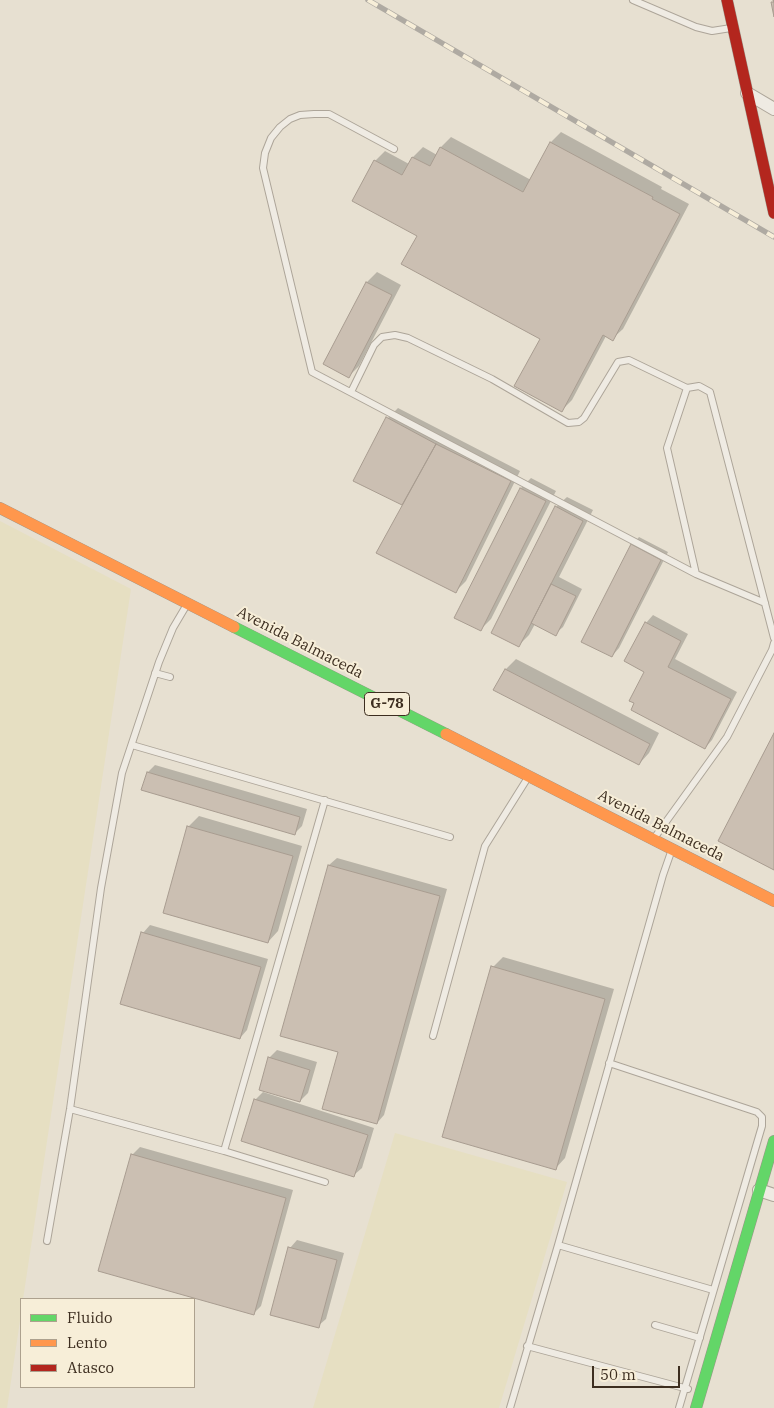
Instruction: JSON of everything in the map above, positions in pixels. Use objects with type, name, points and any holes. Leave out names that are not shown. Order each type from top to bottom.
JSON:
[{"type":"main road","points":[[727,0],[774,213]]},
{"type":"main road","name":"Avenida Balmaceda","points":[[0,508],[774,901]]},
{"type":"main road","points":[[696,1408],[774,1141]]},
{"type":"street","points":[[748,93],[774,109]]},
{"type":"street","points":[[759,1190],[774,1195]]},
{"type":"lane","points":[[633,0],[696,28],[712,31],[733,27]]},
{"type":"lane","points":[[394,149],[329,114],[314,114],[300,115],[290,119],[271,138],[265,153],[263,168],[312,372],[696,574],[765,604]]},
{"type":"lane","points":[[351,392],[374,344],[382,337],[395,335],[408,338],[492,379],[568,423],[579,422],[584,418],[618,362],[629,360],[687,388],[699,386],[710,392],[774,638]]},
{"type":"lane","points":[[687,388],[667,448],[696,574]]},
{"type":"lane","points":[[47,1241],[70,1109],[101,888],[122,773],[155,673],[173,628],[188,603]]},
{"type":"lane","points":[[654,839],[727,737],[774,643]]},
{"type":"lane","points":[[155,673],[170,677]]},
{"type":"lane","points":[[132,745],[450,837]]},
{"type":"lane","points":[[433,1036],[485,846],[529,776]]},
{"type":"lane","points":[[224,1151],[325,800]]},
{"type":"lane","points":[[510,1408],[663,875],[673,849]]},
{"type":"lane","points":[[609,1063],[757,1112],[762,1117],[762,1126],[679,1408]]},
{"type":"lane","points":[[70,1109],[224,1151],[325,1182]]},
{"type":"lane","points":[[558,1246],[713,1290]]},
{"type":"lane","points":[[655,1324],[700,1338]]},
{"type":"lane","points":[[527,1346],[700,1393]]},
{"type":"shaded area","points":[[0,521],[131,589],[23,1298],[20,1298],[20,1321],[7,1408],[0,1408]]},
{"type":"shaded area","points":[[395,1133],[567,1182],[499,1408],[313,1408]]},
{"type":"building","points":[[771,2],[774,2],[774,17]]},
{"type":"building","points":[[550,142],[653,197],[652,199],[680,214],[613,341],[603,335],[562,412],[514,386],[540,339],[401,264],[417,236],[352,201],[374,160],[402,175],[412,157],[430,166],[440,147],[523,192]]},
{"type":"building","points":[[366,282],[392,295],[349,378],[323,364]]},
{"type":"building","points":[[386,417],[436,444],[402,505],[353,481]]},
{"type":"building","points":[[436,444],[511,481],[456,593],[376,553]]},
{"type":"building","points":[[520,488],[546,501],[481,631],[454,618]]},
{"type":"building","points":[[555,506],[583,521],[519,647],[491,633]]},
{"type":"building","points":[[631,544],[661,560],[612,657],[581,642]]},
{"type":"building","points":[[551,584],[576,596],[556,636],[531,623]]},
{"type":"building","points":[[645,622],[681,641],[668,667],[731,699],[705,749],[631,710],[634,703],[629,701],[644,672],[624,661]]},
{"type":"building","points":[[505,669],[650,744],[639,765],[493,690]]},
{"type":"building","points":[[774,733],[774,870],[718,841]]},
{"type":"building","points":[[147,772],[300,817],[295,835],[141,790]]},
{"type":"building","points":[[187,826],[293,856],[268,943],[163,913]]},
{"type":"building","points":[[328,865],[440,896],[377,1124],[322,1109],[338,1052],[280,1036]]},
{"type":"building","points":[[141,932],[261,967],[240,1039],[120,1004]]},
{"type":"building","points":[[491,966],[605,999],[556,1170],[442,1137]]},
{"type":"building","points":[[268,1057],[310,1070],[300,1102],[259,1090]]},
{"type":"building","points":[[254,1099],[368,1135],[354,1177],[241,1141]]},
{"type":"building","points":[[131,1154],[286,1198],[254,1315],[98,1271]]},
{"type":"building","points":[[288,1247],[337,1260],[319,1328],[270,1315]]},
{"type":"railway","points":[[368,0],[774,237]]},
{"type":"traffic: fast","points":[[234,627],[446,734]]},
{"type":"traffic: fast","points":[[696,1408],[774,1141]]},
{"type":"traffic: slow","points":[[0,508],[234,627]]},
{"type":"traffic: slow","points":[[446,734],[774,901]]},
{"type":"traffic: jam","points":[[727,0],[774,213]]}]
